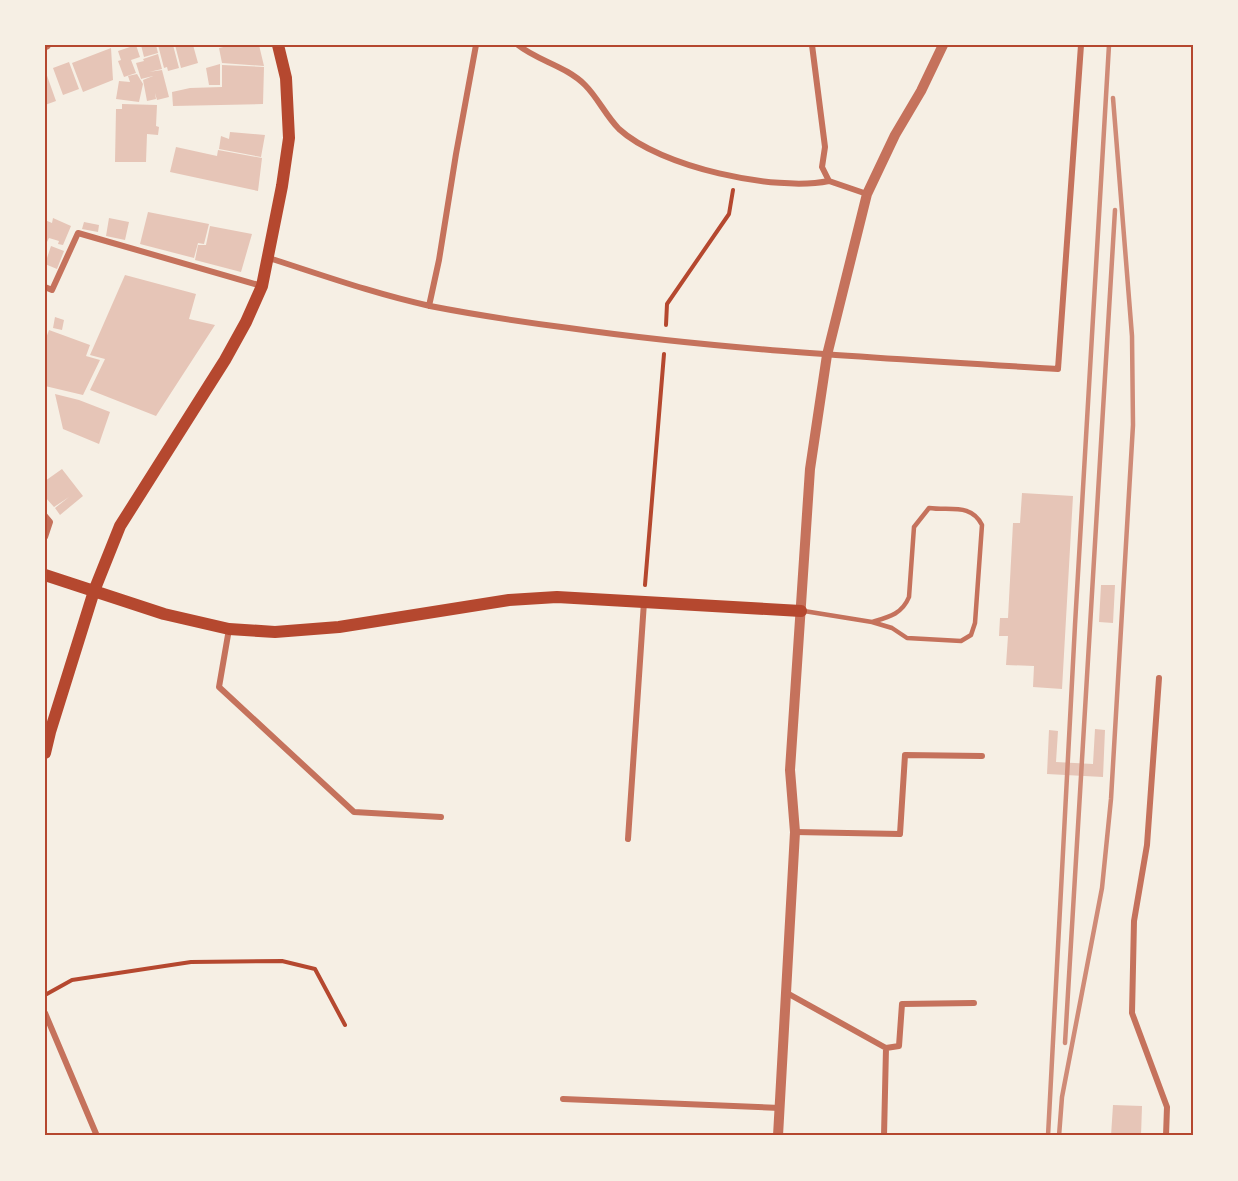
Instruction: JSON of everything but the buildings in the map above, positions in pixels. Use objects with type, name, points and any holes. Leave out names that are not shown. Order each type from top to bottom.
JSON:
[{"type":"main road","points":[[45,753],[94,591],[120,526],[225,360],[262,286],[269,258],[289,138],[286,78],[278,45]]},
{"type":"main road","points":[[45,575],[164,614],[229,629],[275,632],[339,627],[509,600],[557,597],[801,611]]},
{"type":"street","points":[[429,306],[476,45]]},
{"type":"street","points":[[518,45],[561,68],[585,85],[619,129],[642,145],[680,163],[734,177],[812,184],[829,181],[867,194]]},
{"type":"street","points":[[812,45],[825,147],[822,167],[829,181]]},
{"type":"street","points":[[778,1136],[795,832],[790,770],[810,469],[827,355],[867,194],[895,135],[921,91],[943,45]]},
{"type":"street","points":[[269,258],[348,284],[429,306],[523,322],[665,341],[827,355],[1059,369],[1081,45]]},
{"type":"street","points":[[45,287],[52,290],[78,232],[262,286]]},
{"type":"street","points":[[45,516],[50,522],[45,537]]},
{"type":"street","points":[[628,839],[644,602]]},
{"type":"street","points":[[229,629],[219,687],[354,812],[441,817]]},
{"type":"street","points":[[1159,678],[1147,845],[1134,921],[1132,1013],[1167,1107],[1166,1136]]},
{"type":"street","points":[[795,832],[900,834],[905,755],[982,756]]},
{"type":"street","points":[[787,993],[886,1048],[899,1046],[902,1004],[974,1003]]},
{"type":"street","points":[[45,1013],[97,1136]]},
{"type":"street","points":[[884,1136],[886,1048]]},
{"type":"street","points":[[563,1099],[780,1108]]},
{"type":"lane","points":[[801,611],[872,622],[892,628],[907,638],[961,641],[971,635],[975,623],[982,525],[978,516],[970,510],[929,508],[915,527],[909,597],[904,608],[890,617],[872,622]]},
{"type":"path","points":[[644,602],[667,304],[729,214],[734,177]]},
{"type":"path","points":[[45,995],[72,980],[191,962],[282,962],[315,969],[345,1025]]},
{"type":"railway","points":[[1048,1136],[1109,45]]},
{"type":"railway","points":[[1059,1136],[1062,1097],[1102,888],[1111,799],[1133,425],[1132,336],[1113,98]]},
{"type":"railway","points":[[1065,1043],[1115,210]]}]
